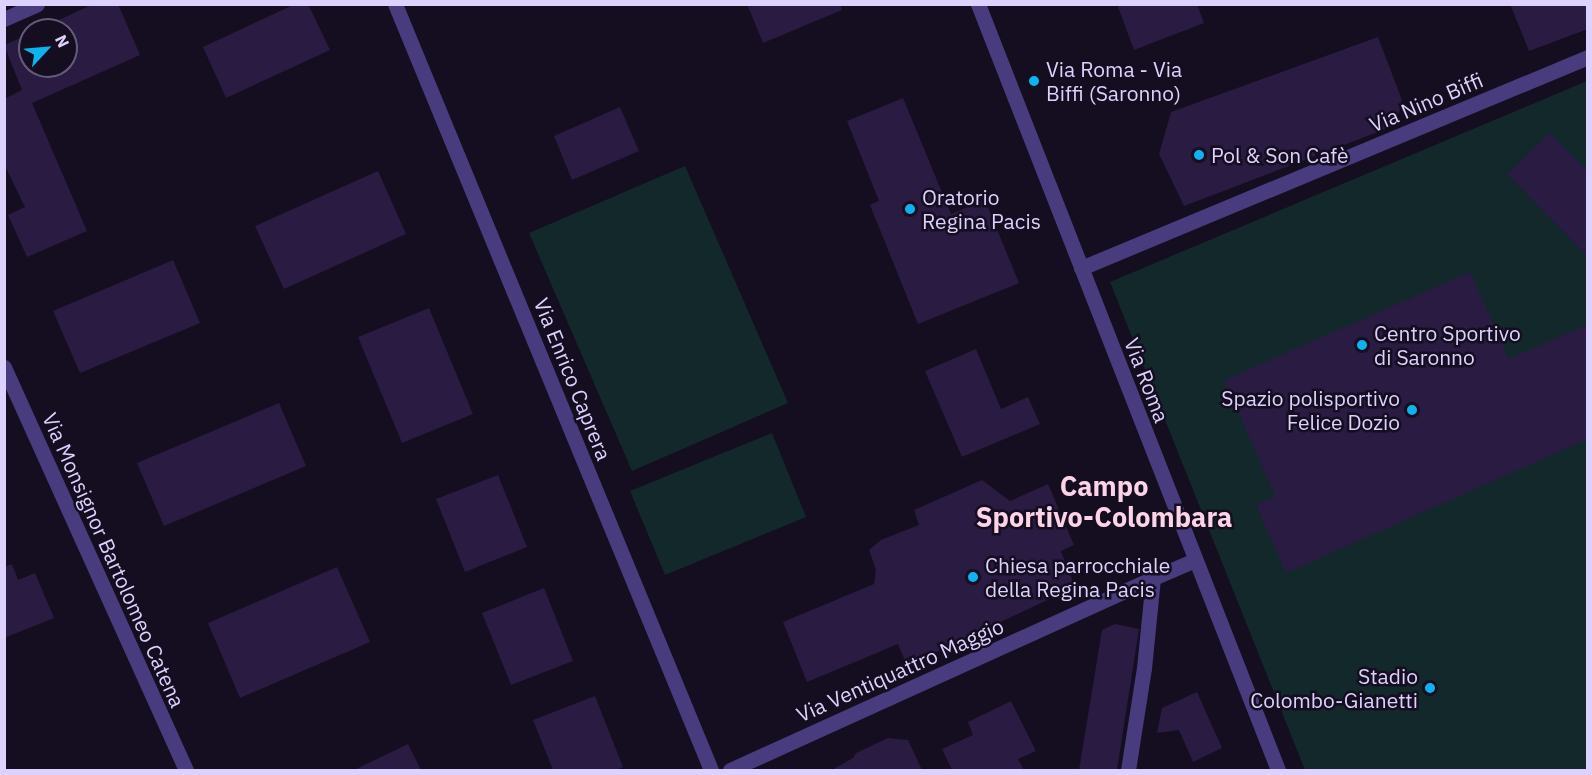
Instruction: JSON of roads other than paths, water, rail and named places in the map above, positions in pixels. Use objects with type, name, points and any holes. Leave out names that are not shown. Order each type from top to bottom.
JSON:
[{"type":"street","points":[[4,19],[38,4]]},
{"type":"street","name":"Via Enrico Caprera","points":[[395,4],[711,771]]},
{"type":"street","name":"Via Roma","points":[[978,4],[1278,771]]},
{"type":"street","name":"Via Nino Biffi","points":[[1081,268],[1587,57]]},
{"type":"street","name":"Via Monsignor Bartolomeo Catena","points":[[4,367],[186,771]]},
{"type":"street","name":"Via Ventiquattro Maggio","points":[[730,771],[1195,560]]},
{"type":"street","points":[[1128,771],[1144,668],[1153,578]]},
{"type":"place","name":"Via Roma - Via Biffi (Saronno)","points":[[1034,81]]},
{"type":"place","name":"Pol & Son Cafè","points":[[1199,155]]},
{"type":"place","name":"Oratorio Regina Pacis","points":[[910,209]]},
{"type":"place","name":"Centro Sportivo di Saronno","points":[[1362,345]]},
{"type":"place","name":"Spazio polisportivo Felice Dozio","points":[[1412,410]]},
{"type":"place","name":"Chiesa parrocchiale della Regina Pacis","points":[[973,577]]},
{"type":"place","name":"Stadio Colombo-Gianetti","points":[[1430,688]]},
{"type":"district","name":"Campo Sportivo-Colombara","points":[[1104,500]]}]
